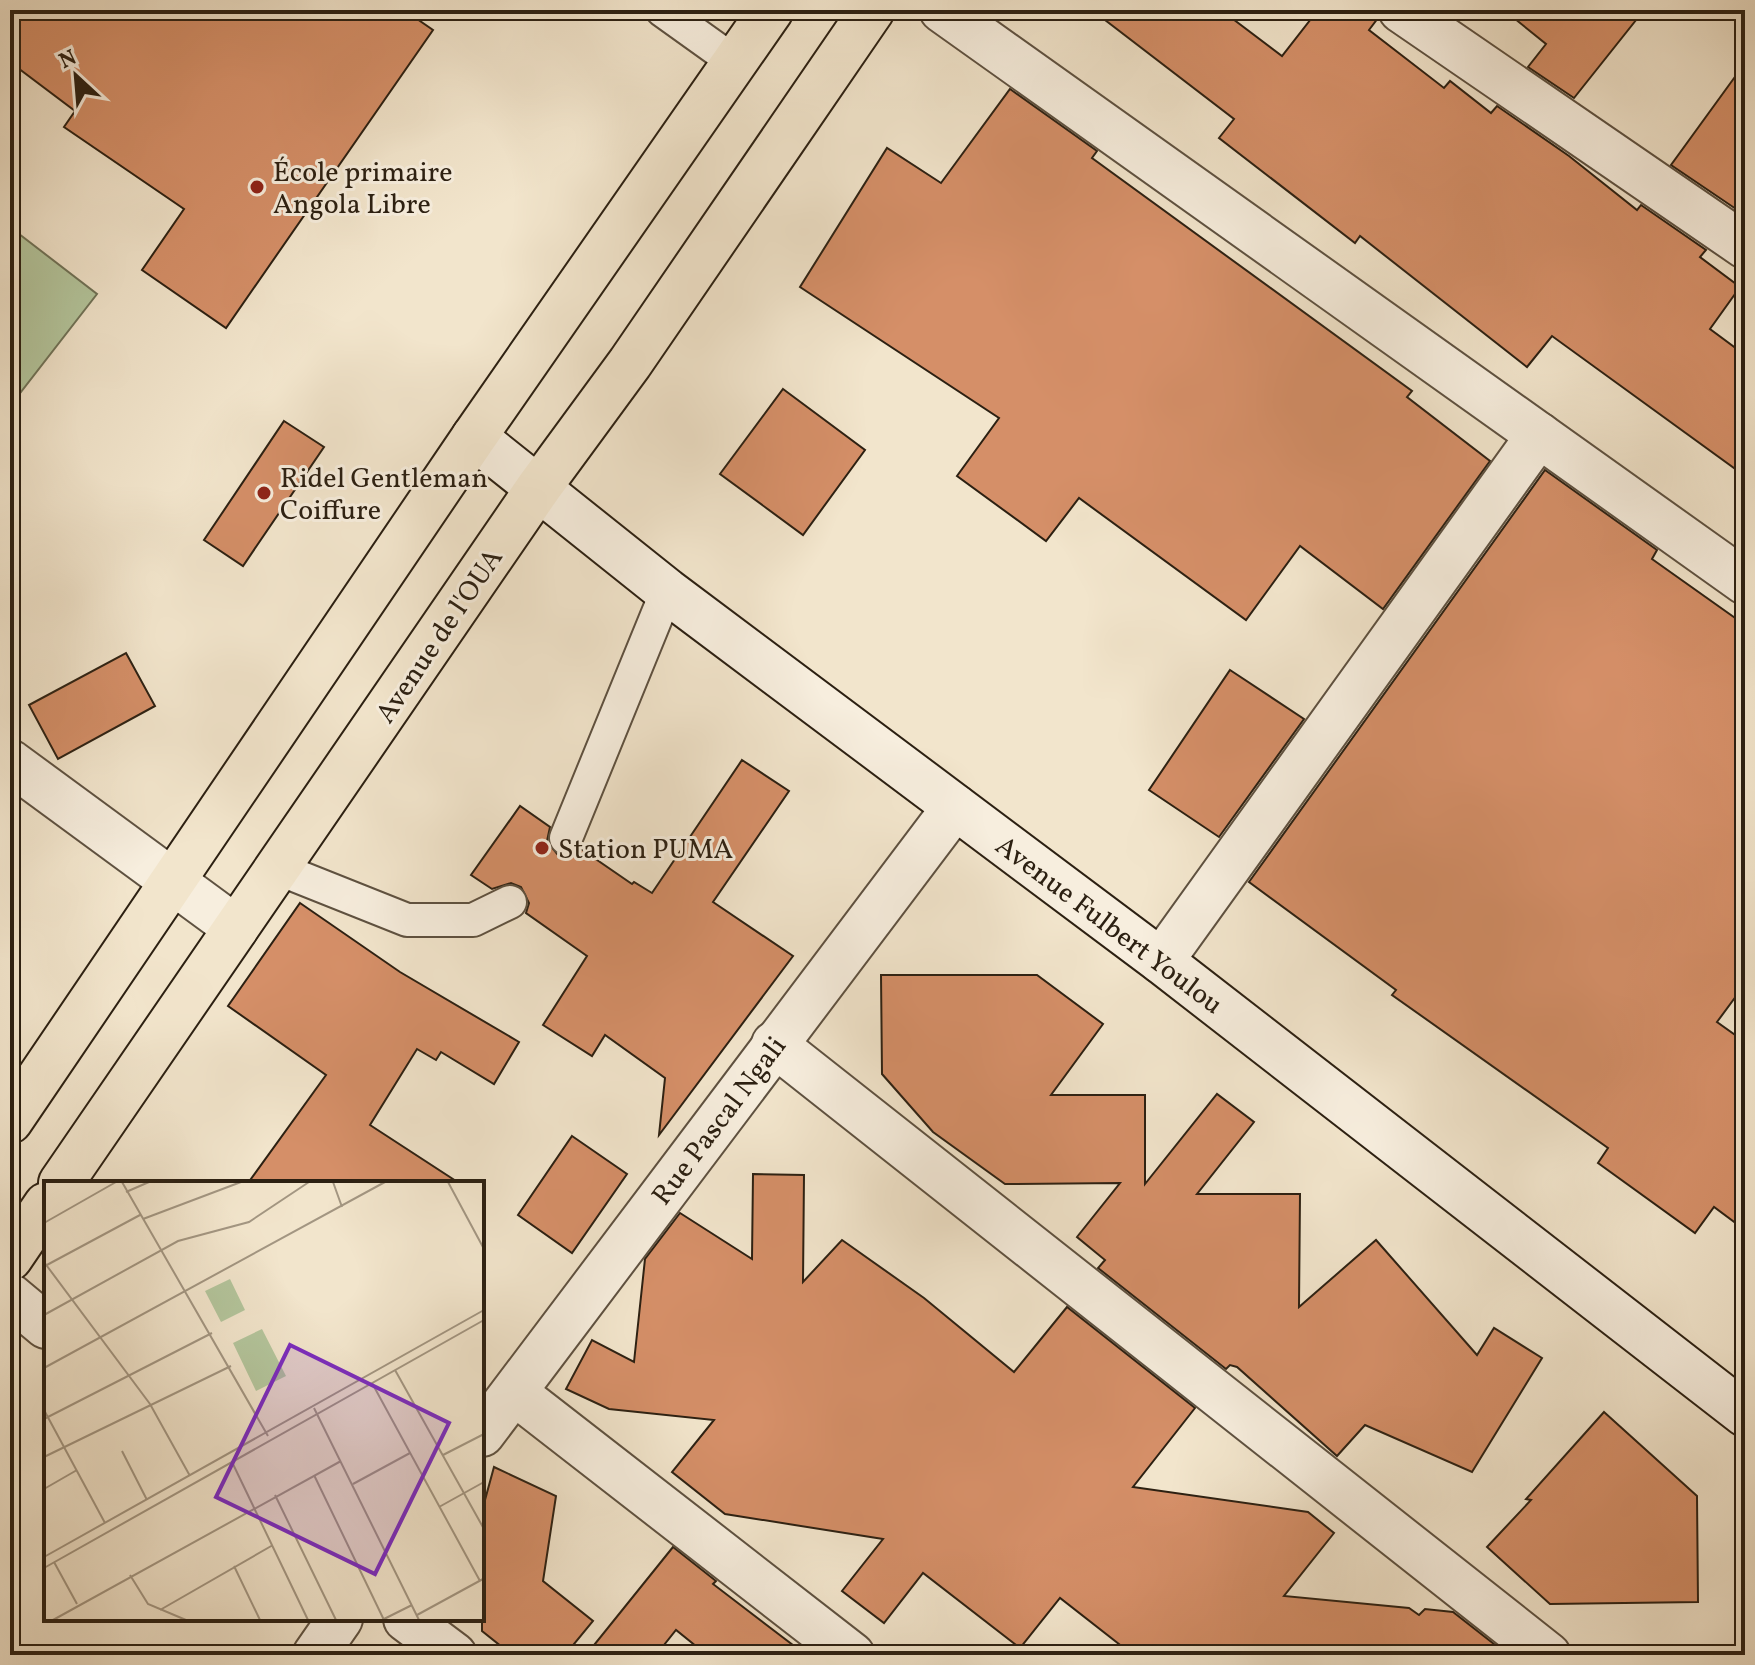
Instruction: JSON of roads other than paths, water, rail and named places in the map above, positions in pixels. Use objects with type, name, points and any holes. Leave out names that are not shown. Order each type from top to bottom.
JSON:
[{"type":"main road","points":[[10,1121],[474,437],[771,10]]},
{"type":"main road","name":"Avenue de l'OUA","points":[[62,1181],[539,487],[630,363],[872,10]]},
{"type":"main road","points":[[10,1258],[44,1208]]},
{"type":"street","points":[[942,10],[1745,582]]},
{"type":"street","points":[[1401,10],[1745,246]]},
{"type":"street","points":[[1161,961],[1539,435]]},
{"type":"street","name":"Avenue Fulbert Youlou","points":[[474,437],[667,591],[1161,961],[1745,1414]]},
{"type":"street","points":[[10,762],[236,928]]},
{"type":"street","name":"Rue Pascal Ngali","points":[[484,1432],[955,807]]},
{"type":"street","points":[[774,1044],[1548,1655]]},
{"type":"street","points":[[10,1296],[44,1324]]},
{"type":"street","points":[[515,1393],[852,1655]]},
{"type":"street","points":[[315,1655],[339,1621]]},
{"type":"street","points":[[409,1621],[454,1655]]},
{"type":"lane","points":[[662,10],[736,63]]},
{"type":"lane","points":[[566,838],[667,591]]},
{"type":"lane","points":[[279,869],[407,920],[473,920],[510,902]]},
{"type":"place","name":"École primaire Angola Libre","points":[[257,187]]},
{"type":"place","name":"Ridel Gentleman Coiffure","points":[[264,493]]},
{"type":"place","name":"Station PUMA","points":[[542,848]]}]
